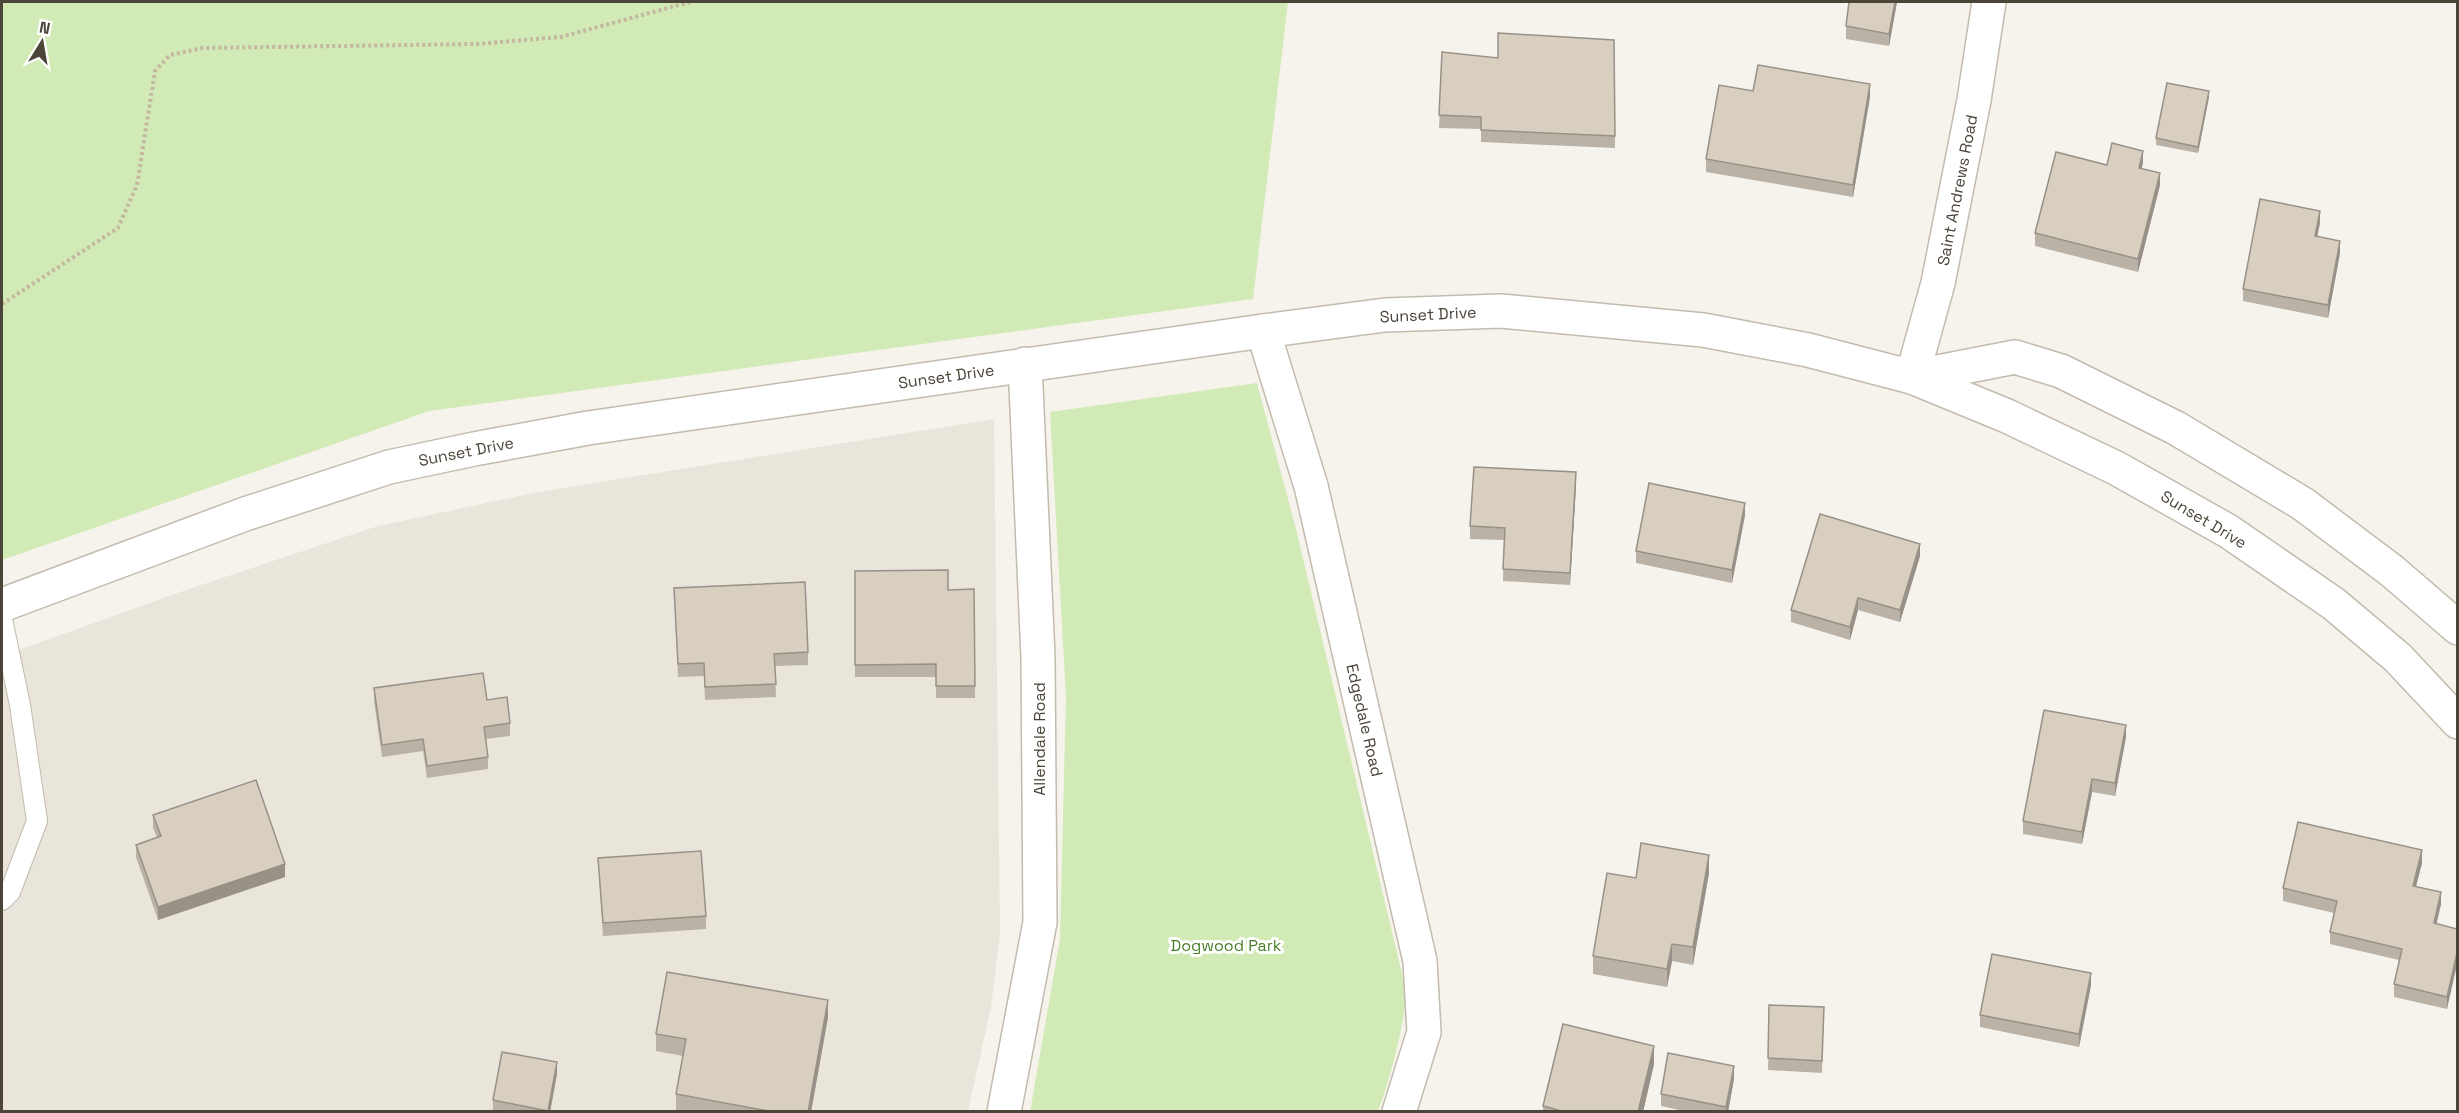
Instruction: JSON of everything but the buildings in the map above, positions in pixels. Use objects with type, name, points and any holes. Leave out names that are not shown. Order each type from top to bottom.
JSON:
[{"type":"street","name":"Saint Andrews Road","points":[[1912,376],[1938,283],[1974,99],[1989,2]]},
{"type":"street","name":"Sunset Drive","points":[[2,605],[245,514],[389,467],[588,428],[1025,364],[1385,315],[1501,311],[1703,330],[1808,350],[1912,376],[2007,416],[2116,468],[2228,531],[2334,604],[2398,658],[2457,722]]},
{"type":"street","name":"Edgedale Road","points":[[1263,331],[1311,486],[1420,961],[1424,1032],[1399,1112]]},
{"type":"street","name":"Sunset Drive","points":[[1912,376],[2015,357],[2061,371],[2176,428],[2303,504],[2392,571],[2457,628]]},
{"type":"street","name":"Allendale Road","points":[[1004,1112],[1040,922],[1038,657],[1025,364]]},
{"type":"lane","points":[[2,618],[20,705],[37,820],[10,892],[2,900]]},
{"type":"path","points":[[2,304],[118,228],[137,185],[155,71],[170,55],[202,48],[475,44],[561,37],[690,2]]},
{"type":"shaded area","points":[[994,419],[1000,933],[991,1007],[968,1111],[2,1112],[2,656],[183,591],[378,526],[538,492]]},
{"type":"green space","points":[[2,2],[1288,2],[1253,299],[429,411],[2,560]]},
{"type":"green space","name":"Dogwood Park","points":[[1257,383],[1296,529],[1407,995],[1388,1082],[1378,1111],[1030,1112],[1060,939],[1066,697],[1050,412]]}]
